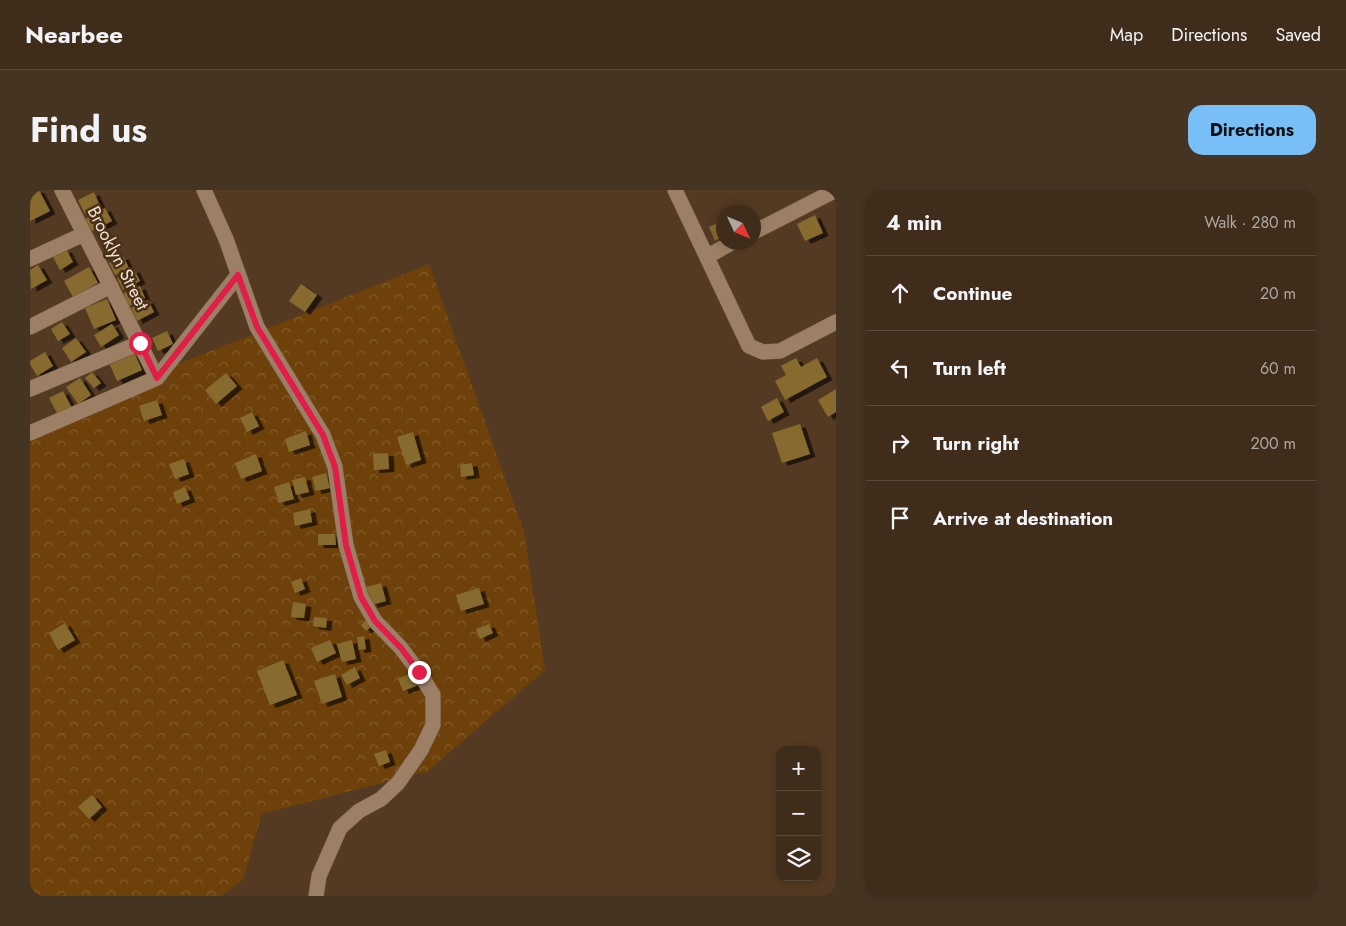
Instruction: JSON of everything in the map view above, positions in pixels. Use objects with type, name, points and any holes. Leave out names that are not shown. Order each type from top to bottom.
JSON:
[{"type":"street","name":"Brooklyn Street","points":[[62,190],[157,378]]},
{"type":"street","points":[[204,190],[226,240],[257,327],[323,435],[335,467],[346,545],[361,597],[375,621],[401,648],[433,695],[433,725],[421,750],[398,783],[381,799],[359,811],[340,828],[319,876],[316,896]]},
{"type":"street","points":[[675,190],[708,256],[749,346],[763,352],[780,351],[836,322]]},
{"type":"street","points":[[761,228],[836,190]]},
{"type":"street","points":[[30,259],[84,234]]},
{"type":"street","points":[[708,256],[719,250]]},
{"type":"street","points":[[30,433],[157,378],[238,275]]},
{"type":"street","points":[[30,327],[111,286]]},
{"type":"street","points":[[30,389],[140,343]]},
{"type":"green space","points":[[429,264],[524,532],[545,670],[428,771],[262,814],[243,880],[221,896],[30,896],[30,427],[78,404]]},
{"type":"building","points":[[30,190],[39,190],[50,211],[30,221]]},
{"type":"building","points":[[94,192],[100,206],[85,214],[78,200]]},
{"type":"building","points":[[105,208],[112,221],[92,231],[85,219]]},
{"type":"building","points":[[815,215],[823,233],[805,241],[797,224]]},
{"type":"building","points":[[716,224],[715,241],[709,227]]},
{"type":"building","points":[[66,249],[73,262],[60,270],[53,257]]},
{"type":"building","points":[[123,256],[129,268],[115,275],[109,263]]},
{"type":"building","points":[[38,265],[47,280],[31,289],[30,270]]},
{"type":"building","points":[[89,267],[98,283],[73,297],[64,281]]},
{"type":"building","points":[[134,269],[140,281],[123,290],[117,278]]},
{"type":"building","points":[[301,284],[317,295],[305,312],[289,301]]},
{"type":"building","points":[[140,286],[145,298],[129,306],[123,294]]},
{"type":"building","points":[[107,299],[116,320],[94,329],[85,308]]},
{"type":"building","points":[[148,300],[154,312],[137,321],[131,308]]},
{"type":"building","points":[[62,322],[70,334],[58,341],[51,329]]},
{"type":"building","points":[[112,324],[119,335],[101,347],[94,335]]},
{"type":"building","points":[[167,331],[173,344],[158,351],[152,338]]},
{"type":"building","points":[[76,338],[86,352],[71,362],[62,348]]},
{"type":"building","points":[[45,352],[53,366],[37,376],[30,361]]},
{"type":"building","points":[[134,352],[142,370],[117,381],[109,363]]},
{"type":"building","points":[[796,358],[801,367],[817,358],[827,377],[785,400],[775,381],[786,375],[781,366]]},
{"type":"building","points":[[92,372],[101,383],[94,388],[85,378]]},
{"type":"building","points":[[226,373],[237,386],[216,404],[205,390]]},
{"type":"building","points":[[80,378],[91,395],[78,404],[66,387]]},
{"type":"building","points":[[836,389],[836,412],[828,417],[818,400]]},
{"type":"building","points":[[63,391],[72,408],[58,415],[49,398]]},
{"type":"building","points":[[777,398],[784,412],[768,421],[761,407]]},
{"type":"building","points":[[157,400],[162,415],[144,421],[139,406]]},
{"type":"building","points":[[252,412],[259,426],[247,432],[240,418]]},
{"type":"building","points":[[800,424],[810,454],[782,463],[772,433]]},
{"type":"building","points":[[306,431],[310,445],[289,452],[285,439]]},
{"type":"building","points":[[413,432],[421,460],[406,465],[397,437]]},
{"type":"building","points":[[388,453],[389,469],[374,470],[373,454]]},
{"type":"building","points":[[256,454],[262,471],[241,479],[235,463]]},
{"type":"building","points":[[184,459],[189,474],[175,479],[169,464]]},
{"type":"building","points":[[472,463],[474,475],[461,477],[460,465]]},
{"type":"building","points":[[326,473],[330,488],[316,491],[312,477]]},
{"type":"building","points":[[305,477],[309,492],[296,495],[292,480]]},
{"type":"building","points":[[289,482],[294,499],[279,503],[274,487]]},
{"type":"building","points":[[185,487],[190,499],[177,504],[173,492]]},
{"type":"building","points":[[310,509],[312,522],[295,526],[293,513]]},
{"type":"building","points":[[318,534],[335,534],[336,545],[318,545]]},
{"type":"building","points":[[301,578],[305,589],[295,593],[291,582]]},
{"type":"building","points":[[381,583],[386,601],[372,605],[366,587]]},
{"type":"building","points":[[479,588],[484,604],[461,611],[456,595]]},
{"type":"building","points":[[293,602],[306,604],[304,618],[291,617]]},
{"type":"building","points":[[314,617],[327,618],[326,628],[313,626]]},
{"type":"building","points":[[366,620],[372,626],[366,631],[361,625]]},
{"type":"building","points":[[65,623],[75,640],[58,650],[49,633]]},
{"type":"building","points":[[489,624],[493,633],[480,639],[476,629]]},
{"type":"building","points":[[364,636],[366,649],[359,650],[357,637]]},
{"type":"building","points":[[330,640],[336,653],[317,662],[311,648]]},
{"type":"building","points":[[352,640],[356,659],[342,662],[337,644]]},
{"type":"building","points":[[283,660],[297,695],[270,705],[257,671]]},
{"type":"building","points":[[355,667],[360,678],[347,685],[341,675]]},
{"type":"building","points":[[416,671],[421,684],[403,691],[398,679]]},
{"type":"building","points":[[335,674],[342,697],[322,704],[314,681]]},
{"type":"building","points":[[386,750],[390,762],[379,766],[374,754]]},
{"type":"building","points":[[92,795],[102,807],[89,819],[78,807]]},
{"type":"route","points":[[140,343],[157,378],[238,275],[257,327],[323,435],[335,467],[346,545],[361,597],[375,621],[401,648],[419,672]]}]
